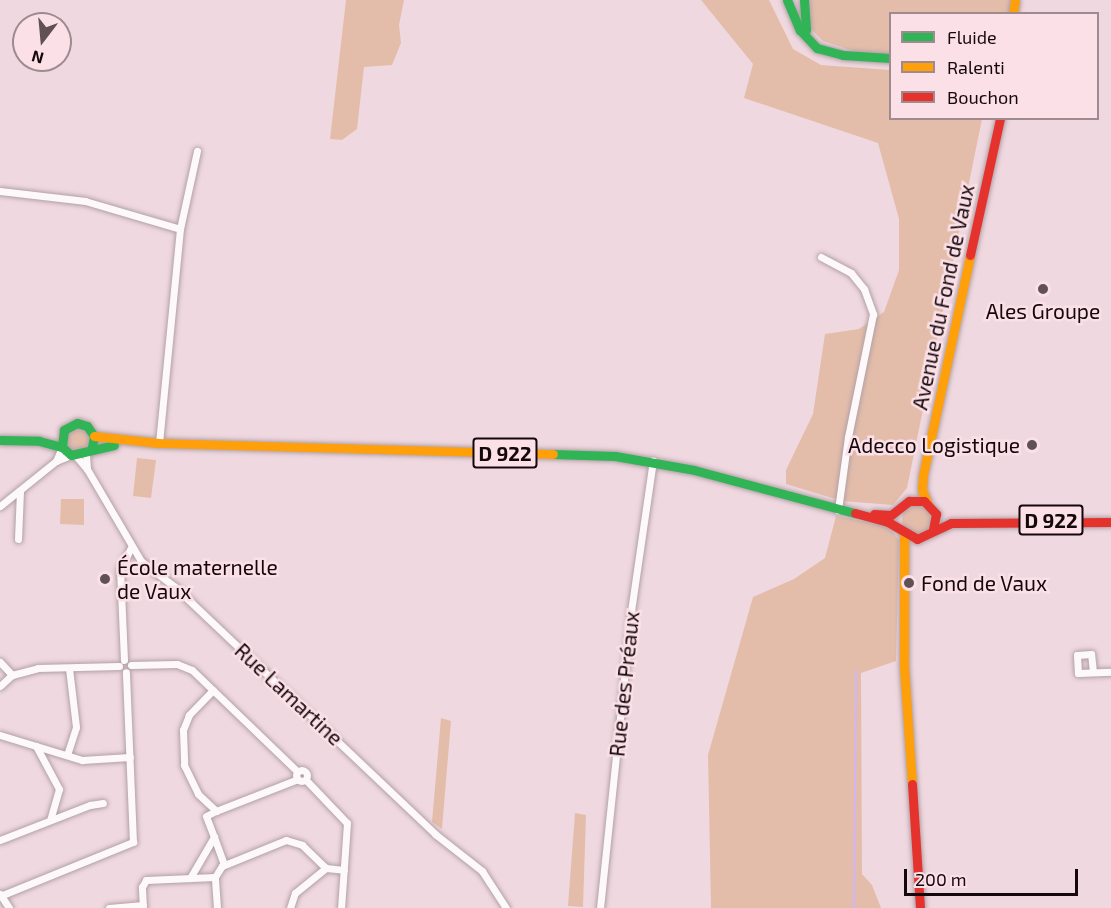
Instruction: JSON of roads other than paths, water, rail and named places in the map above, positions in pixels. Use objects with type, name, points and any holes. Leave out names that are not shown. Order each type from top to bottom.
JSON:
[{"type":"main road","points":[[787,0],[800,30],[811,43],[824,51],[843,56],[889,58]]},
{"type":"main road","points":[[804,0],[802,15],[809,34],[822,46],[843,56]]},
{"type":"main road","name":"Avenue du Fond de Vaux","points":[[927,502],[922,490],[923,475],[999,121]]},
{"type":"main road","points":[[0,440],[39,441],[62,447],[74,456],[89,451],[94,436],[87,426],[77,423],[67,426],[61,435],[62,447]]},
{"type":"main road","points":[[39,441],[61,435]]},
{"type":"main road","name":"D 922","points":[[94,436],[159,443],[615,456],[652,461],[841,511],[902,531]]},
{"type":"main road","name":"D 922","points":[[89,451],[159,443]]},
{"type":"main road","name":"Avenue du Fond de Vaux","points":[[909,501],[923,475]]},
{"type":"main road","points":[[907,554],[916,539],[933,530],[936,513],[927,502],[909,501],[900,509],[907,554],[904,667],[920,908]]},
{"type":"main road","name":"D 922","points":[[841,511],[889,515],[900,509]]},
{"type":"main road","name":"D 922","points":[[936,513],[947,518],[1111,522]]},
{"type":"main road","name":"D 922","points":[[933,530],[945,524],[986,520]]},
{"type":"main road","points":[[902,531],[916,539]]},
{"type":"street","points":[[159,443],[180,229],[197,151]]},
{"type":"street","points":[[0,191],[85,201],[180,229]]},
{"type":"street","points":[[821,257],[850,273],[864,289],[873,314],[848,437],[841,511]]},
{"type":"street","points":[[56,461],[62,447]]},
{"type":"street","name":"Rue Lamartine","points":[[87,469],[89,451]]},
{"type":"street","points":[[0,506],[56,461],[74,456]]},
{"type":"street","name":"Rue Lamartine","points":[[74,456],[87,469],[141,561],[175,587],[435,834],[482,870],[506,908]]},
{"type":"street","name":"Rue des Préaux","points":[[600,908],[631,611],[652,461]]},
{"type":"street","points":[[18,538],[20,491]]},
{"type":"street","points":[[9,908],[0,896],[133,842],[128,669],[122,663],[120,570],[131,547]]},
{"type":"street","points":[[0,662],[12,675]]},
{"type":"street","points":[[0,686],[12,675],[39,668],[69,668],[122,663]]},
{"type":"street","points":[[128,669],[182,666],[213,690],[298,776],[306,780],[345,817],[348,828],[340,908]]},
{"type":"street","points":[[67,755],[76,727],[69,668]]},
{"type":"street","points":[[1093,672],[1111,672]]},
{"type":"street","points":[[213,690],[189,715],[182,735],[184,765],[193,788],[216,811]]},
{"type":"street","points":[[0,735],[82,760],[130,757]]},
{"type":"street","points":[[36,746],[59,789],[50,820]]},
{"type":"street","points":[[224,864],[206,816],[298,776]]},
{"type":"street","points":[[0,840],[50,820],[103,803]]},
{"type":"street","points":[[190,878],[214,837]]},
{"type":"street","points":[[217,908],[215,877],[224,864],[286,840],[302,845],[326,868],[344,870]]},
{"type":"street","points":[[290,908],[295,893],[326,868]]},
{"type":"street","points":[[109,908],[143,907],[142,887],[146,880],[215,877]]},
{"type":"waterway","points":[[854,908],[856,672]]},
{"type":"place","name":"Ales Groupe","points":[[1043,289]]},
{"type":"place","name":"Adecco Logistique","points":[[1032,445]]},
{"type":"place","name":"École maternelle de Vaux","points":[[105,579]]},
{"type":"place","name":"Fond de Vaux","points":[[909,583]]}]
